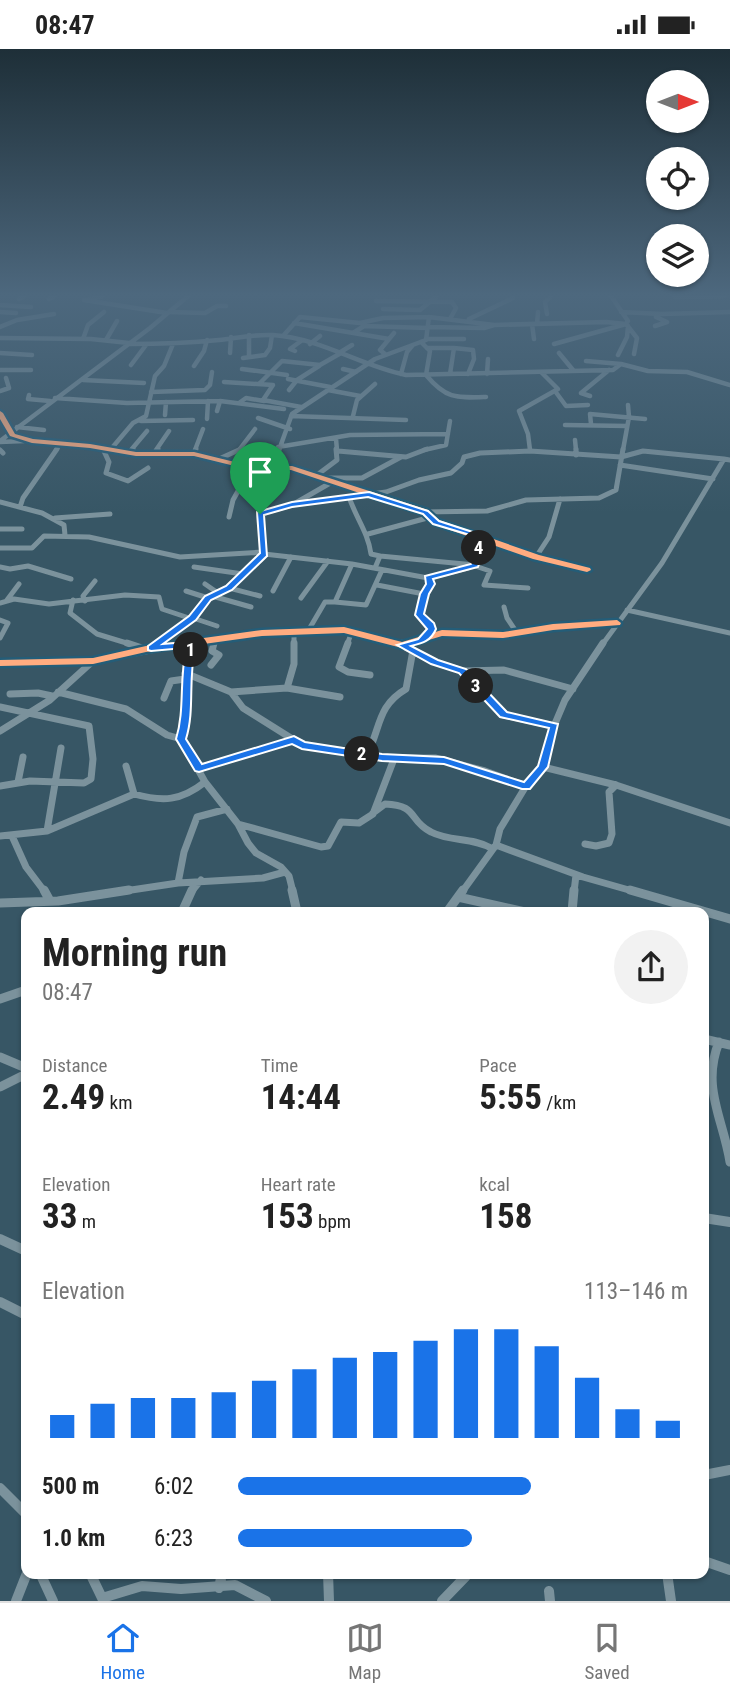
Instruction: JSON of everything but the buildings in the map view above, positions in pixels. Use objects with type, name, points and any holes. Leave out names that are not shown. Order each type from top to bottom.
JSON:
[{"type":"street","points":[[0,442],[97,368]]},
{"type":"street","points":[[111,449],[133,423],[146,416],[155,376],[162,368]]},
{"type":"street","points":[[260,383],[273,368]]},
{"type":"street","points":[[289,390],[297,380],[315,368]]},
{"type":"street","points":[[73,600],[71,613],[97,633],[148,648],[192,619],[212,595],[229,588],[263,553],[258,501],[263,484],[277,469],[278,447],[290,429],[293,413],[361,368]]},
{"type":"street","points":[[380,368],[401,374],[426,375],[610,370]]},
{"type":"street","points":[[401,374],[403,368]]},
{"type":"street","points":[[426,375],[428,368]]},
{"type":"street","points":[[450,374],[451,368]]},
{"type":"street","points":[[468,374],[469,368]]},
{"type":"street","points":[[487,368],[487,374]]},
{"type":"street","points":[[590,396],[582,393],[613,368]]},
{"type":"street","points":[[638,368],[687,372],[730,384]]},
{"type":"street","points":[[242,369],[270,371],[360,396]]},
{"type":"street","points":[[343,369],[356,372]]},
{"type":"street","points":[[0,370],[31,370]]},
{"type":"street","points":[[151,393],[205,390],[211,384],[212,372]]},
{"type":"street","points":[[541,372],[557,387],[555,391],[566,406],[588,405]]},
{"type":"street","points":[[426,375],[440,392],[458,398],[486,397]]},
{"type":"street","points":[[6,378],[9,388]]},
{"type":"street","points":[[82,380],[144,383]]},
{"type":"street","points":[[224,382],[274,386],[264,401]]},
{"type":"street","points":[[350,430],[351,418],[360,396],[375,384]]},
{"type":"street","points":[[0,391],[19,386]]},
{"type":"street","points":[[530,451],[528,434],[519,411],[555,391]]},
{"type":"street","points":[[29,395],[27,399],[220,401],[293,413],[406,420]]},
{"type":"street","points":[[239,403],[246,398],[302,407]]},
{"type":"street","points":[[207,419],[208,401]]},
{"type":"street","points":[[217,411],[220,401]]},
{"type":"street","points":[[166,402],[166,415]]},
{"type":"street","points":[[368,534],[428,515],[502,509],[523,500],[610,496],[616,490],[629,417],[628,405]]},
{"type":"street","points":[[0,413],[11,432],[18,438],[29,441]]},
{"type":"street","points":[[591,424],[590,414],[645,419]]},
{"type":"street","points":[[258,418],[290,429]]},
{"type":"street","points":[[138,421],[193,420]]},
{"type":"street","points":[[338,451],[401,457],[415,455],[430,447],[445,446],[450,421]]},
{"type":"street","points":[[565,425],[627,426]]},
{"type":"street","points":[[17,427],[44,431]]},
{"type":"street","points":[[194,454],[203,429]]},
{"type":"street","points":[[219,459],[238,452],[255,429]]},
{"type":"street","points":[[278,447],[336,439],[350,430],[448,434]]},
{"type":"street","points":[[129,453],[147,431]]},
{"type":"street","points":[[154,454],[169,431]]},
{"type":"street","points":[[317,475],[336,461],[336,439]]},
{"type":"street","points":[[575,440],[576,455]]},
{"type":"street","points":[[0,442],[29,441],[129,453],[194,454],[251,468],[317,475],[428,515],[436,522],[536,557],[587,570]]},
{"type":"street","points":[[20,507],[23,498],[61,444]]},
{"type":"street","points":[[103,448],[109,463],[106,473],[113,478],[128,481],[148,468]]},
{"type":"street","points":[[260,514],[292,505],[369,495],[451,473],[468,455],[530,451],[621,457],[643,451],[727,460]]},
{"type":"street","points":[[292,505],[329,480],[362,478],[401,457]]},
{"type":"street","points":[[451,907],[493,847],[500,829],[526,786],[543,767],[554,726],[573,689],[617,622],[662,563],[683,524],[699,505],[727,460]]},
{"type":"street","points":[[620,465],[713,479]]},
{"type":"street","points":[[229,517],[233,500],[251,468]]},
{"type":"street","points":[[349,497],[357,520],[368,534],[371,554],[475,565],[490,571],[484,585],[528,588]]},
{"type":"street","points":[[536,557],[549,537],[560,499]]},
{"type":"street","points":[[0,502],[51,517],[64,525],[65,535]]},
{"type":"street","points":[[51,517],[110,514]]},
{"type":"street","points":[[0,529],[22,529]]},
{"type":"street","points":[[0,548],[32,548],[44,536],[65,535],[151,549],[167,556],[263,553],[352,564],[428,578],[475,565]]},
{"type":"street","points":[[475,565],[484,537]]},
{"type":"street","points":[[309,631],[324,602],[366,605],[376,585],[380,556]]},
{"type":"street","points":[[273,591],[291,557]]},
{"type":"street","points":[[301,599],[328,561]]},
{"type":"street","points":[[335,602],[352,564]]},
{"type":"street","points":[[0,567],[10,569],[28,566],[71,579]]},
{"type":"street","points":[[194,567],[243,574]]},
{"type":"street","points":[[428,578],[431,584],[424,594],[420,615],[431,625],[429,635]]},
{"type":"street","points":[[85,601],[83,596],[95,581]]},
{"type":"street","points":[[4,601],[19,584]]},
{"type":"street","points":[[205,584],[212,595]]},
{"type":"street","points":[[376,585],[424,594]]},
{"type":"street","points":[[163,586],[162,609],[217,626]]},
{"type":"street","points":[[229,588],[260,596]]},
{"type":"street","points":[[186,591],[212,595],[251,607]]},
{"type":"street","points":[[4,601],[49,604],[125,595],[161,597]]},
{"type":"street","points":[[504,607],[507,618],[517,633]]},
{"type":"street","points":[[627,610],[730,633]]},
{"type":"street","points":[[0,620],[8,624],[0,638]]},
{"type":"street","points":[[402,645],[421,641],[429,635],[468,632],[503,635],[617,622]]},
{"type":"street","points":[[352,631],[339,667],[348,672],[370,675]]},
{"type":"street","points":[[0,663],[93,661],[148,648],[187,645],[252,634],[352,631],[402,645],[435,662],[463,671],[486,668],[530,674],[573,689]]},
{"type":"street","points":[[287,688],[293,664],[294,632]]},
{"type":"street","points":[[211,665],[219,655],[212,651],[214,641]]},
{"type":"street","points":[[181,739],[187,721],[185,676],[191,653],[187,645]]},
{"type":"street","points":[[367,755],[387,704],[393,695],[406,689],[413,650]]},
{"type":"street","points":[[0,731],[68,686],[93,661]]},
{"type":"street","points":[[463,671],[500,712],[554,726]]},
{"type":"street","points":[[164,698],[171,681],[185,676],[232,692],[287,688],[340,697]]},
{"type":"street","points":[[232,692],[243,708],[302,745],[394,759],[444,760],[526,786]]},
{"type":"street","points":[[10,694],[55,694],[126,709],[167,735],[181,739],[205,782],[238,824],[256,853],[289,876],[296,907]]},
{"type":"street","points":[[0,707],[90,728],[88,739],[94,767],[91,779],[84,783],[18,782],[0,786]]},
{"type":"street","points":[[199,768],[294,740]]},
{"type":"street","points":[[47,831],[47,810],[57,782],[61,748]]},
{"type":"street","points":[[18,782],[23,757]]},
{"type":"street","points":[[373,814],[394,759]]},
{"type":"street","points":[[125,766],[134,794]]},
{"type":"street","points":[[543,767],[616,785],[730,823]]},
{"type":"street","points":[[0,836],[47,831],[134,794],[161,801],[180,800],[205,782]]},
{"type":"street","points":[[585,844],[596,846],[609,843],[612,834],[609,792],[616,785]]},
{"type":"street","points":[[238,824],[325,847],[331,842],[341,822],[359,823],[385,804],[403,805],[410,809],[428,831],[443,836],[466,837],[576,875],[688,907]]},
{"type":"street","points":[[178,883],[184,852],[197,817],[227,809]]},
{"type":"street","points":[[12,836],[26,867],[44,888],[50,901]]},
{"type":"street","points":[[0,903],[50,901],[201,880],[263,878],[285,872]]},
{"type":"street","points":[[573,907],[576,875]]},
{"type":"street","points":[[184,907],[194,886],[201,880]]},
{"type":"street","points":[[458,897],[503,907]]},
{"type":"street","points":[[709,913],[730,919]]},
{"type":"street","points":[[0,999],[21,992]]},
{"type":"street","points":[[709,1040],[730,1045]]},
{"type":"street","points":[[719,1042],[712,1056],[710,1082],[730,1162]]},
{"type":"street","points":[[0,1058],[21,1066]]},
{"type":"street","points":[[0,1087],[21,1076]]},
{"type":"street","points":[[709,1220],[730,1223]]},
{"type":"street","points":[[0,1239],[21,1249]]},
{"type":"street","points":[[0,1302],[21,1312]]},
{"type":"street","points":[[709,1474],[730,1470]]},
{"type":"street","points":[[0,1488],[21,1509]]},
{"type":"street","points":[[709,1563],[730,1570]]},
{"type":"street","points":[[16,1601],[25,1579]]},
{"type":"street","points":[[43,1579],[53,1601]]},
{"type":"street","points":[[93,1579],[103,1600],[142,1586],[181,1589],[243,1587],[267,1601]]},
{"type":"street","points":[[219,1588],[221,1579]]},
{"type":"street","points":[[328,1579],[328,1601]]},
{"type":"street","points":[[442,1601],[463,1579]]},
{"type":"street","points":[[668,1579],[671,1601]]},
{"type":"cycle path","points":[[0,413],[12,435],[32,441],[90,446],[136,454],[194,454],[251,468],[292,468],[425,512],[436,522],[536,557],[587,570]]},
{"type":"cycle path","points":[[0,663],[93,661],[146,649],[262,633],[344,630],[402,645],[442,633],[503,635],[553,627],[617,623]]},
{"type":"route","points":[[369,495],[425,512],[436,522],[484,537],[475,565],[428,578],[431,584],[424,594],[420,615],[432,629],[421,641],[402,645],[435,662],[463,671],[504,715],[554,726],[543,767],[526,786],[485,771],[435,758],[382,758],[302,745],[294,740],[199,768],[181,739],[187,721],[185,673],[191,650],[187,645],[151,648],[193,618],[208,598],[229,588],[264,554],[260,514],[292,505],[369,495]]}]
